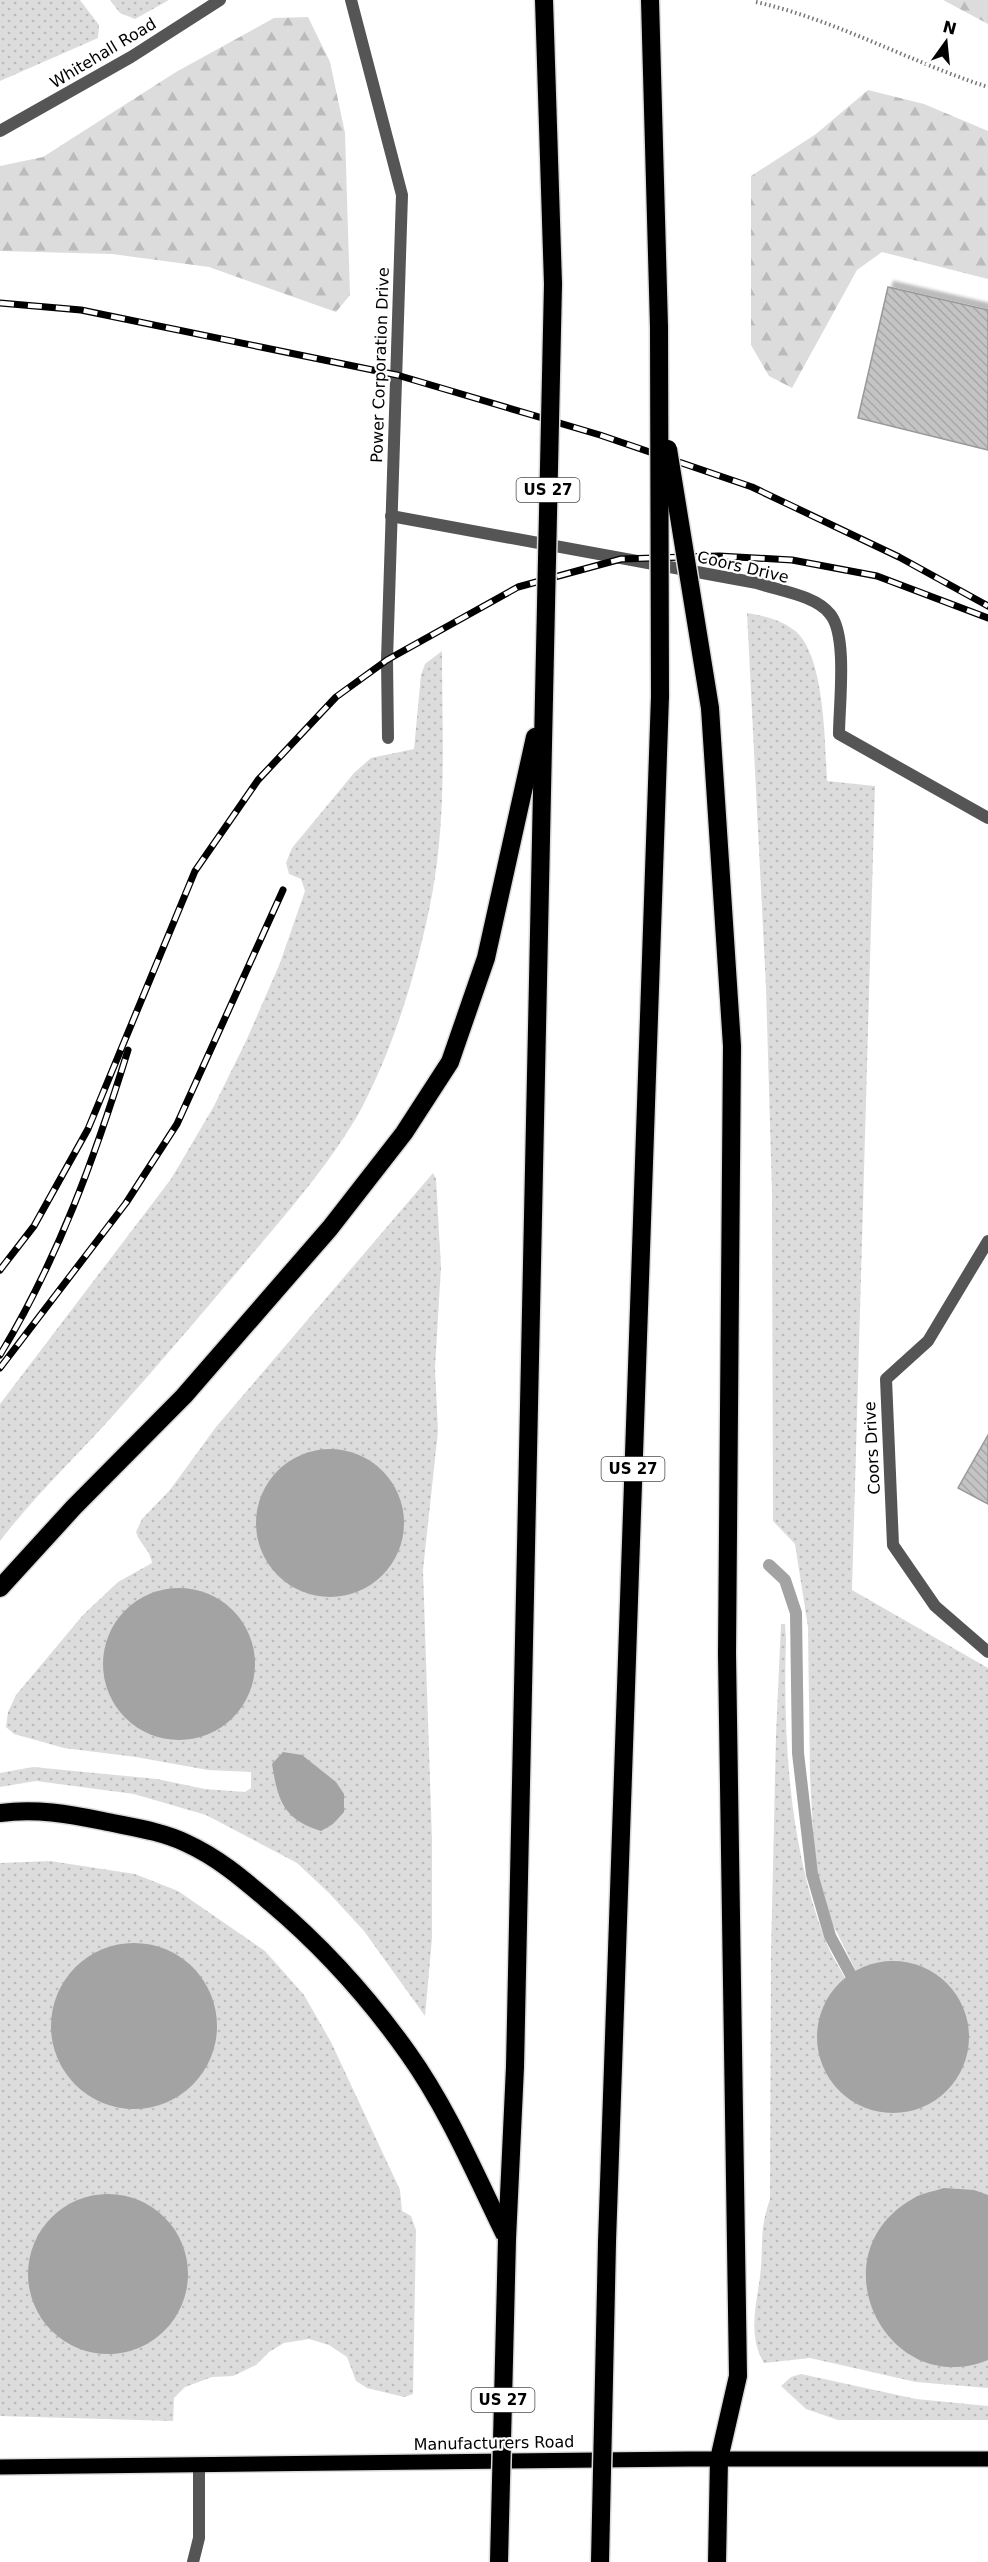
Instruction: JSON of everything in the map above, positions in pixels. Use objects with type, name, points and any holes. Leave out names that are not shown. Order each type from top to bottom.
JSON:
[{"type":"highway","name":"US 27","points":[[600,2562],[607,2242],[660,696],[659,327],[650,0]]},
{"type":"highway","name":"US 27","points":[[499,2562],[507,2239],[516,2055],[553,284],[544,3]]},
{"type":"highway","points":[[659,392],[710,708],[732,1046],[727,1654],[738,2376],[719,2459],[717,2562]]},
{"type":"highway","points":[[0,1588],[74,1507],[184,1396],[330,1228],[404,1133],[450,1062],[486,958],[544,697]]},
{"type":"highway","points":[[0,1813],[21,1810],[71,1815],[142,1829],[185,1842],[226,1865],[294,1923],[353,1983],[409,2055],[458,2138],[507,2239]]},
{"type":"main road","name":"Manufacturers Road","points":[[0,2467],[719,2459],[988,2459]]},
{"type":"street","name":"Whitehall Road","points":[[0,131],[131,57],[220,0]]},
{"type":"street","name":"Power Corporation Drive","points":[[351,0],[402,195],[388,738]]},
{"type":"street","name":"Coors Drive","points":[[392,516],[757,583],[814,602],[831,614],[840,640],[839,734],[988,818]]},
{"type":"street","name":"Coors Drive","points":[[988,1241],[928,1341],[886,1379],[893,1545],[935,1606],[988,1652]]},
{"type":"street","points":[[193,2562],[199,2538],[199,2464]]},
{"type":"path","points":[[756,2],[793,10],[940,72],[988,87]]},
{"type":"green space","points":[[0,0],[80,0],[99,25],[98,38],[0,81]]},
{"type":"green space","points":[[110,0],[169,0],[135,19],[120,13]]},
{"type":"green space","points":[[943,0],[988,0],[988,24]]},
{"type":"green space","points":[[308,17],[330,62],[345,133],[350,295],[336,312],[209,267],[112,254],[0,251],[0,166],[43,157],[176,72],[274,18]]},
{"type":"green space","points":[[868,90],[924,104],[988,131],[988,279],[882,252],[857,270],[792,388],[769,376],[751,345],[751,176],[816,134]]},
{"type":"green space","points":[[747,613],[783,623],[794,630],[804,642],[812,658],[818,678],[824,723],[827,781],[875,786],[852,1590],[988,1668],[988,2388],[916,2382],[810,2358],[764,2363],[754,2328],[761,2268],[762,2234],[770,2199],[771,1954],[781,1624],[785,1624],[786,1639],[787,1752],[803,1865],[812,1901],[831,1953],[845,1978],[856,1971],[833,1925],[815,1866],[810,1776],[808,1627],[795,1544],[773,1521],[772,1192],[766,987]]},
{"type":"green space","points":[[442,651],[442,804],[437,865],[420,950],[404,1006],[373,1086],[339,1144],[289,1210],[155,1368],[28,1507],[0,1541],[0,1404],[171,1179],[214,1106],[247,1039],[280,963],[305,891],[301,879],[289,874],[286,863],[292,848],[354,773],[371,758],[414,749],[421,675],[425,664]]},
{"type":"green space","points":[[433,1173],[436,1179],[441,1267],[435,1368],[438,1431],[423,1570],[432,1841],[432,1938],[425,2016],[364,1931],[297,1863],[206,1815],[134,1794],[36,1781],[0,1787],[0,1773],[33,1767],[157,1779],[205,1789],[245,1792],[251,1788],[251,1772],[208,1770],[136,1757],[64,1748],[14,1734],[6,1727],[8,1712],[16,1695],[83,1615],[118,1582],[152,1563],[136,1532],[142,1519],[170,1490],[216,1427]]},
{"type":"green space","points":[[50,1861],[135,1874],[178,1891],[265,1951],[304,1995],[331,2042],[400,2190],[402,2211],[411,2216],[416,2230],[413,2394],[404,2397],[367,2388],[356,2381],[347,2357],[329,2345],[309,2339],[284,2343],[269,2352],[256,2365],[233,2376],[212,2377],[185,2387],[174,2398],[173,2421],[0,2416],[0,1863]]},
{"type":"green space","points":[[801,2374],[916,2399],[988,2406],[988,2420],[838,2420],[806,2409],[781,2386],[791,2377]]},
{"type":"shaded area","points":[[330,1449],[358,1455],[382,1471],[398,1495],[404,1523],[398,1551],[382,1575],[358,1591],[330,1597],[302,1591],[278,1575],[262,1551],[256,1523],[262,1495],[278,1471],[302,1455]]},
{"type":"shaded area","points":[[179,1588],[208,1594],[233,1610],[249,1635],[255,1664],[249,1693],[233,1718],[208,1734],[179,1740],[150,1734],[125,1718],[109,1693],[103,1664],[109,1635],[125,1610],[150,1594]]},
{"type":"shaded area","points":[[283,1752],[302,1755],[336,1782],[344,1794],[344,1812],[333,1824],[321,1831],[298,1821],[284,1807],[272,1764]]},
{"type":"shaded area","points":[[134,1943],[166,1949],[193,1967],[211,1994],[217,2026],[211,2058],[193,2085],[166,2103],[134,2109],[102,2103],[75,2085],[57,2058],[51,2026],[57,1994],[75,1967],[102,1949]]},
{"type":"shaded area","points":[[893,1961],[922,1967],[947,1983],[963,2008],[969,2037],[963,2066],[947,2091],[922,2107],[893,2113],[864,2107],[839,2091],[823,2066],[817,2037],[823,2008],[839,1983],[864,1967]]},
{"type":"shaded area","points":[[944,2188],[974,2190],[988,2195],[988,2360],[952,2367],[920,2360],[894,2342],[875,2315],[866,2285],[869,2253],[884,2223],[914,2198]]},
{"type":"shaded area","points":[[108,2194],[139,2200],[164,2218],[182,2243],[188,2274],[182,2305],[164,2330],[139,2348],[108,2354],[77,2348],[52,2330],[34,2305],[28,2274],[34,2243],[52,2218],[77,2200]]},
{"type":"building","points":[[888,287],[988,310],[988,450],[858,418]]},
{"type":"building","points":[[988,1435],[988,1504],[958,1488]]},
{"type":"waterway","points":[[769,1565],[785,1580],[796,1613],[798,1753],[812,1874],[830,1936],[851,1975]]},
{"type":"railway","points":[[0,303],[81,310],[397,375],[600,435],[752,487],[899,557],[988,606]]},
{"type":"railway","points":[[0,1270],[34,1226],[88,1129],[195,871],[258,780],[336,697],[387,660],[518,587],[621,559],[719,556],[792,560],[877,576],[988,618]]},
{"type":"railway","points":[[0,1368],[126,1203],[177,1124],[283,890]]},
{"type":"railway","points":[[0,1355],[40,1282],[73,1207],[128,1050]]}]
